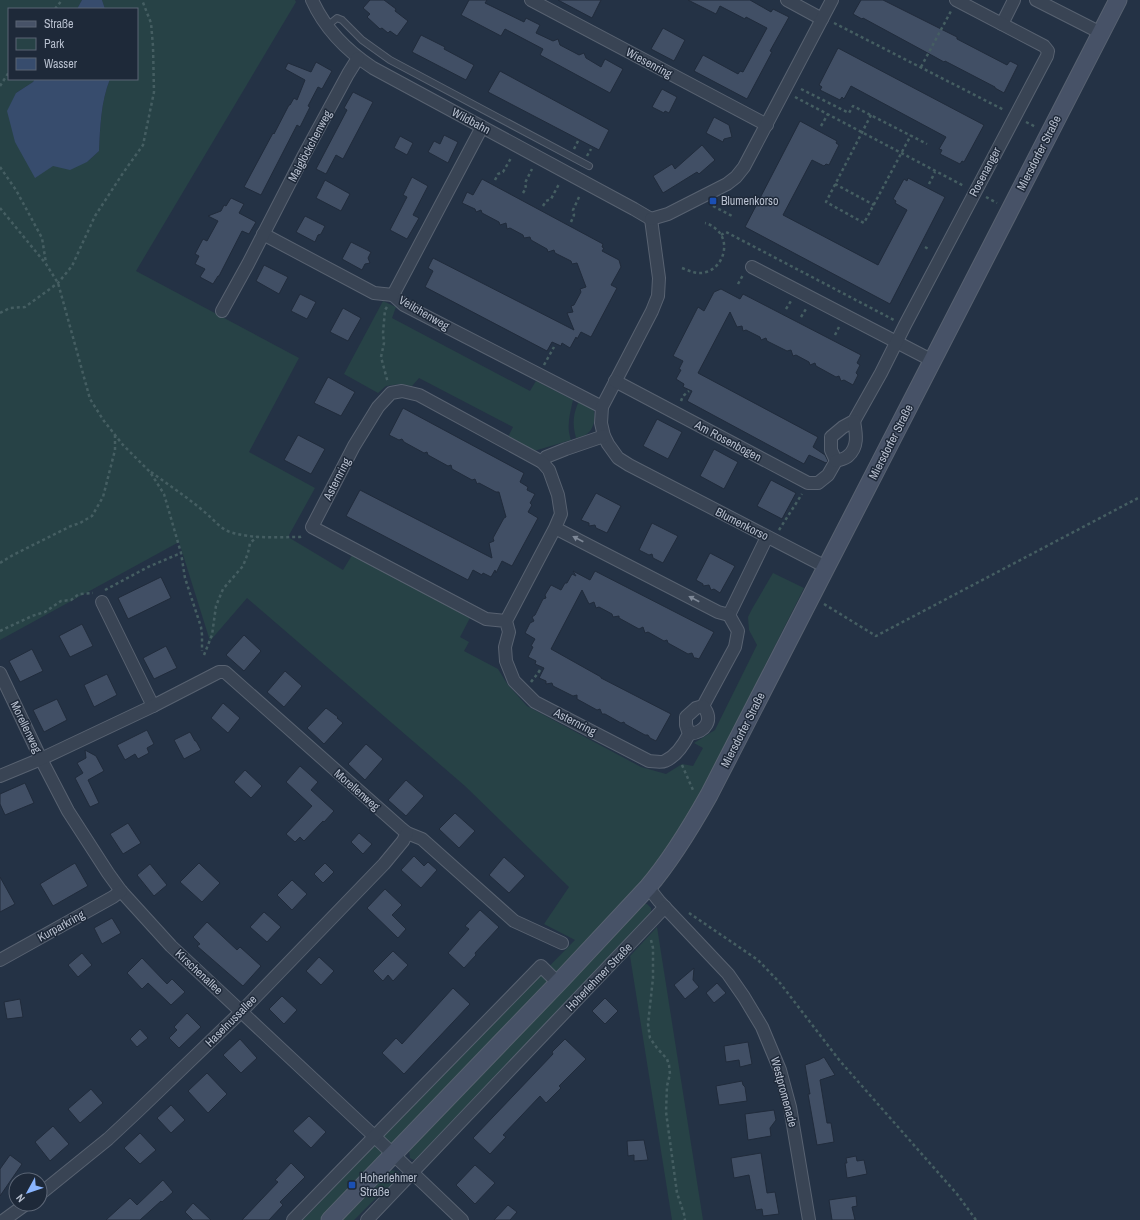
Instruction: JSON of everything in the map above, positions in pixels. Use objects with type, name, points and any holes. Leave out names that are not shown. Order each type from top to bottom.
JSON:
[{"type":"street","name":"Wildbahn","points":[[312,0],[327,26],[342,43],[358,58],[373,68],[651,219]]},
{"type":"street","name":"Wiesenring","points":[[531,0],[767,125]]},
{"type":"street","points":[[787,0],[822,18]]},
{"type":"street","points":[[651,219],[668,214],[727,184],[736,177],[747,164],[832,0]]},
{"type":"street","name":"Rosenanger","points":[[896,342],[1048,56],[1048,51],[1044,46],[956,0]]},
{"type":"street","points":[[1002,24],[1014,0]]},
{"type":"street","points":[[1036,0],[1101,33]]},
{"type":"street","name":"Miersdorfer Straße","points":[[652,882],[690,829],[701,809],[1118,0]]},
{"type":"street","name":"Maiglöckchenweg","points":[[222,311],[316,132],[358,58]]},
{"type":"street","name":"Veilchenweg","points":[[482,127],[393,295],[404,304],[602,407]]},
{"type":"street","name":"Blumenkorso","points":[[651,219],[659,278],[658,296],[652,311],[602,407],[601,423],[604,436],[608,444],[618,458],[629,465],[772,535],[826,567]]},
{"type":"street","points":[[263,234],[374,293],[393,295]]},
{"type":"street","points":[[752,266],[933,361]]},
{"type":"street","points":[[836,461],[831,450],[831,437],[843,427],[854,421],[881,373],[896,342]]},
{"type":"street","name":"Am Rosenbogen","points":[[615,381],[808,483]]},
{"type":"street","points":[[391,393],[402,391],[419,395],[542,462],[546,457],[604,436]]},
{"type":"street","name":"Asternring","points":[[312,527],[354,446],[378,407],[391,393]]},
{"type":"street","points":[[808,483],[818,483],[828,475],[836,461],[848,456],[854,448],[857,437],[854,421]]},
{"type":"street","name":"Asternring","points":[[542,462],[549,470],[558,495],[561,514],[506,621],[509,632],[504,647],[506,661],[514,681],[535,702],[649,761],[664,762],[677,753]]},
{"type":"street","points":[[312,527],[486,619],[506,621]]},
{"type":"street","points":[[555,528],[718,612],[729,615],[738,631],[735,647],[704,706],[696,708],[686,717],[686,725],[689,734],[677,753]]},
{"type":"street","points":[[729,615],[772,535]]},
{"type":"street","points":[[100,598],[153,706]]},
{"type":"street","name":"Morellenweg","points":[[0,776],[41,759],[153,706],[219,672],[224,672],[407,833],[422,839],[514,921],[562,943]]},
{"type":"street","name":"Morellenweg","points":[[0,673],[41,759]]},
{"type":"street","points":[[689,734],[696,733],[705,727],[709,720],[708,712],[704,706]]},
{"type":"street","name":"Kirschenallee","points":[[41,759],[68,811],[108,873],[121,891],[171,946],[413,1172],[462,1220]]},
{"type":"street","name":"Haselnussallee","points":[[48,1188],[108,1139],[138,1112],[241,1012],[384,864],[403,841],[407,833]]},
{"type":"street","points":[[330,1220],[558,983],[652,882]]},
{"type":"street","name":"Westpromenade","points":[[652,882],[665,907],[728,974],[762,1026],[780,1070],[790,1108],[809,1220]]},
{"type":"street","name":"Kurparkring","points":[[0,960],[113,897],[121,891]]},
{"type":"street","name":"Hoherlehmer Straße","points":[[367,1220],[665,907]]},
{"type":"street","points":[[293,1220],[541,966],[558,983]]},
{"type":"street","points":[[4,1220],[15,1212]]},
{"type":"lane","points":[[327,26],[337,18],[342,20],[362,40],[380,54],[588,166]]},
{"type":"lane","points":[[395,80],[402,67]]},
{"type":"lane","points":[[467,119],[474,105]]},
{"type":"lane","points":[[546,161],[553,147]]},
{"type":"path","points":[[55,8],[62,0]]},
{"type":"path","points":[[0,313],[10,308],[25,307],[58,283],[72,266],[95,216],[123,173],[143,146],[154,92],[151,24],[142,0]]},
{"type":"path","points":[[921,67],[956,0]]},
{"type":"path","points":[[822,18],[1015,116]]},
{"type":"path","points":[[0,86],[8,74]]},
{"type":"path","points":[[801,89],[849,113],[853,106],[927,144]]},
{"type":"path","points":[[784,92],[975,192]]},
{"type":"path","points":[[821,126],[828,114]]},
{"type":"path","points":[[871,115],[826,202],[858,220],[864,223],[910,135]]},
{"type":"path","points":[[1028,123],[1033,125]]},
{"type":"path","points":[[495,180],[498,174],[503,172],[511,158]]},
{"type":"path","points":[[0,168],[16,190],[42,238],[46,264]]},
{"type":"path","points":[[524,193],[526,188],[525,183],[532,169]]},
{"type":"path","points":[[929,184],[936,172]]},
{"type":"path","points":[[543,206],[546,201],[550,199],[559,184]]},
{"type":"path","points":[[835,184],[874,204]]},
{"type":"path","points":[[570,222],[574,215],[573,210],[580,195]]},
{"type":"path","points":[[988,198],[997,203]]},
{"type":"path","points":[[708,203],[734,217]]},
{"type":"path","points":[[0,208],[46,264],[58,283],[90,399],[123,445],[150,472],[208,514],[218,525],[228,531],[243,535],[300,537],[312,527]]},
{"type":"path","points":[[682,268],[693,273],[705,273],[715,267],[724,254],[724,245],[721,235],[717,229],[705,222]]},
{"type":"path","points":[[721,235],[726,232],[905,326]]},
{"type":"path","points":[[705,273],[706,278]]},
{"type":"path","points":[[391,393],[382,357],[385,310],[393,295]]},
{"type":"path","points":[[539,374],[554,347]]},
{"type":"path","points":[[0,562],[92,516],[103,497],[115,450],[115,435]]},
{"type":"path","points":[[150,472],[164,494],[181,553],[186,578],[201,627],[202,652]]},
{"type":"path","points":[[772,535],[808,483]]},
{"type":"path","points":[[812,596],[876,636],[1140,497]]},
{"type":"path","points":[[204,656],[212,635],[216,606],[223,589],[243,566],[250,543],[257,536]]},
{"type":"path","points":[[105,590],[148,567],[181,553]]},
{"type":"path","points":[[0,631],[32,616],[45,612],[61,601],[71,600],[80,594],[100,598]]},
{"type":"path","points":[[677,753],[693,790]]},
{"type":"path","points":[[688,912],[758,960],[775,978],[840,1061],[957,1194],[976,1220]]},
{"type":"path","points":[[644,930],[651,939],[652,948],[653,978],[648,1024],[650,1038],[667,1059],[669,1065],[670,1074],[667,1086],[666,1112],[677,1193],[684,1214],[684,1220]]},
{"type":"green space","points":[[0,0],[82,0],[78,8],[8,8],[8,80],[34,80],[16,93],[35,177],[53,165],[87,162],[99,151],[103,105],[110,80],[138,80],[138,8],[105,8],[102,0],[295,0],[296,2],[136,271],[299,358],[249,452],[315,488],[288,537],[343,570],[354,552],[472,614],[460,637],[469,642],[464,651],[498,669],[508,685],[527,706],[641,767],[666,774],[682,764],[693,766],[703,748],[694,743],[715,730],[757,645],[749,630],[748,617],[773,573],[804,588],[683,826],[635,890],[320,1220],[303,1220],[407,1111],[575,940],[544,924],[569,887],[465,786],[247,598],[210,641],[179,542],[0,640]]},
{"type":"green space","points":[[383,301],[396,307],[392,318],[530,391],[536,381],[573,400],[569,425],[571,440],[534,451],[508,437],[513,427],[419,378],[412,386],[401,384],[386,386],[378,393],[344,374]]},
{"type":"green space","points":[[580,399],[590,405],[595,416],[594,424],[590,431],[585,435],[576,438],[574,418]]},
{"type":"green space","points":[[643,904],[647,904],[651,908],[651,913],[417,1159],[414,1160],[410,1158],[409,1150],[413,1143]]},
{"type":"green space","points":[[657,927],[703,1220],[672,1220],[630,956]]},
{"type":"green space","points":[[389,1170],[398,1171],[400,1178],[384,1196],[378,1196],[354,1220],[340,1220]]},
{"type":"water","points":[[82,0],[102,0],[105,8],[78,8]]},
{"type":"water","points":[[34,80],[110,80],[103,105],[99,151],[87,162],[70,170],[53,166],[35,178],[15,142],[7,111],[16,93]]},
{"type":"building","points":[[370,0],[384,0],[408,21],[397,36],[390,31],[388,33],[382,28],[380,29],[367,17],[370,14],[363,8]]},
{"type":"building","points":[[469,0],[487,0],[485,3],[524,22],[526,18],[540,25],[536,33],[553,41],[558,39],[560,45],[579,55],[584,53],[586,58],[601,67],[605,59],[623,69],[610,93],[540,55],[543,49],[505,29],[501,36],[461,15]]},
{"type":"building","points":[[558,0],[601,0],[592,18]]},
{"type":"building","points":[[688,0],[750,0],[771,12],[773,9],[789,17],[770,51],[772,52],[747,99],[694,71],[703,55],[738,74],[740,71],[743,72],[767,28],[720,6],[716,14]]},
{"type":"building","points":[[861,0],[883,0],[957,37],[957,39],[1007,65],[1010,61],[1018,65],[1004,93],[853,14]]},
{"type":"building","points":[[663,28],[685,40],[674,61],[651,49]]},
{"type":"building","points":[[421,35],[445,47],[444,49],[474,65],[466,80],[412,52]]},
{"type":"building","points":[[838,48],[984,125],[964,162],[962,161],[960,164],[940,154],[942,150],[939,149],[946,137],[851,86],[844,99],[842,97],[840,100],[820,90],[822,87],[819,85]]},
{"type":"building","points":[[316,62],[332,71],[322,89],[318,87],[308,106],[310,107],[300,127],[297,125],[261,195],[244,187],[289,105],[294,98],[297,100],[305,80],[285,69],[288,63],[311,72]]},
{"type":"building","points":[[500,71],[609,130],[599,150],[488,92]]},
{"type":"building","points":[[662,89],[677,97],[669,113],[665,111],[664,113],[652,107]]},
{"type":"building","points":[[353,92],[373,102],[343,159],[336,155],[326,174],[316,169],[347,110],[344,108]]},
{"type":"building","points":[[714,117],[729,125],[732,137],[724,139],[723,142],[706,133]]},
{"type":"building","points":[[800,121],[837,141],[836,143],[839,145],[829,165],[826,164],[824,166],[812,160],[783,215],[878,265],[907,210],[895,203],[896,201],[893,199],[904,179],[907,181],[908,178],[945,197],[890,304],[745,227]]},
{"type":"building","points":[[444,135],[458,142],[448,163],[428,152],[434,141],[440,144]]},
{"type":"building","points":[[400,136],[413,143],[407,155],[394,148]]},
{"type":"building","points":[[702,145],[715,160],[699,174],[697,172],[663,193],[653,176],[672,164],[675,169]]},
{"type":"building","points":[[412,177],[428,186],[413,215],[419,218],[407,239],[390,230],[407,197],[403,195]]},
{"type":"building","points":[[482,179],[603,244],[602,247],[604,248],[602,251],[619,260],[621,267],[611,285],[617,288],[591,337],[581,332],[577,339],[576,337],[570,348],[562,343],[561,346],[552,342],[547,351],[425,287],[433,271],[428,268],[433,258],[574,330],[567,313],[573,312],[571,306],[574,305],[581,292],[580,289],[586,287],[577,263],[572,264],[571,261],[555,253],[554,250],[548,252],[547,249],[531,240],[530,237],[524,238],[523,235],[510,228],[507,229],[506,223],[500,225],[499,222],[482,213],[481,210],[476,212],[475,209],[462,203],[467,192],[473,195]]},
{"type":"building","points":[[325,180],[350,194],[341,211],[316,198]]},
{"type":"building","points":[[231,198],[244,204],[239,213],[256,222],[249,234],[242,231],[219,276],[213,284],[200,277],[205,269],[195,264],[199,256],[195,254],[203,239],[207,241],[218,221],[208,216],[221,211],[224,205],[226,206]]},
{"type":"building","points":[[305,216],[325,226],[315,242],[296,232]]},
{"type":"building","points":[[351,242],[371,252],[368,258],[370,263],[365,264],[362,270],[342,259]]},
{"type":"building","points":[[264,265],[288,277],[279,294],[256,281]]},
{"type":"building","points":[[721,289],[740,299],[743,294],[861,355],[857,363],[860,365],[856,373],[858,375],[853,385],[844,380],[841,381],[839,376],[836,377],[816,366],[815,363],[810,365],[809,362],[796,355],[793,356],[791,350],[787,351],[767,341],[766,338],[761,340],[760,337],[746,330],[743,331],[742,326],[737,327],[730,312],[698,373],[818,437],[813,447],[825,455],[828,461],[826,463],[809,455],[804,464],[687,401],[692,391],[683,387],[684,384],[676,379],[681,370],[679,369],[683,361],[673,356],[698,307],[704,311],[714,292]]},
{"type":"building","points":[[300,294],[316,302],[307,319],[291,311]]},
{"type":"building","points":[[343,308],[361,318],[348,341],[330,332]]},
{"type":"building","points":[[328,377],[355,392],[341,416],[314,403]]},
{"type":"building","points":[[403,408],[524,473],[520,482],[528,487],[527,490],[535,494],[530,503],[532,505],[528,512],[538,518],[512,566],[502,561],[496,573],[495,570],[491,577],[483,573],[482,575],[473,570],[468,580],[346,516],[360,490],[492,558],[489,543],[494,541],[493,538],[506,517],[499,492],[496,492],[479,483],[477,484],[475,479],[472,480],[452,469],[451,465],[448,466],[428,455],[427,452],[424,453],[404,442],[402,439],[399,440],[389,435]]},
{"type":"building","points":[[657,419],[682,432],[668,459],[643,446]]},
{"type":"building","points":[[298,435],[325,449],[311,474],[284,460]]},
{"type":"building","points":[[714,449],[738,462],[724,489],[700,476]]},
{"type":"building","points":[[771,480],[796,493],[782,519],[757,506]]},
{"type":"building","points":[[596,493],[621,506],[607,533],[596,528],[595,525],[589,526],[589,523],[581,520]]},
{"type":"building","points":[[652,523],[678,536],[663,563],[653,558],[652,554],[649,555],[639,550]]},
{"type":"building","points":[[710,553],[735,566],[720,593],[714,589],[711,590],[709,585],[703,586],[703,584],[696,580]]},
{"type":"building","points":[[573,571],[590,580],[595,571],[714,632],[699,659],[694,658],[692,653],[688,654],[668,643],[667,640],[664,641],[648,632],[645,633],[643,627],[639,629],[619,618],[619,616],[613,617],[612,614],[599,607],[596,608],[594,602],[589,604],[582,590],[551,649],[601,678],[671,714],[656,741],[648,735],[645,735],[625,724],[624,722],[621,723],[605,714],[602,714],[600,709],[597,710],[577,699],[577,695],[573,696],[553,686],[552,683],[546,684],[546,681],[539,678],[544,668],[535,664],[536,661],[528,657],[535,639],[525,633],[530,623],[534,621],[532,617],[535,615],[543,599],[546,598],[545,595],[551,585],[561,590],[572,574],[576,576]]},
{"type":"building","points":[[161,577],[171,598],[128,619],[118,598]]},
{"type":"building","points":[[82,624],[93,646],[70,657],[59,636]]},
{"type":"building","points":[[244,635],[261,651],[244,671],[226,655]]},
{"type":"building","points":[[166,646],[177,668],[154,679],[143,658]]},
{"type":"building","points":[[32,649],[43,671],[20,682],[9,661]]},
{"type":"building","points":[[285,671],[302,686],[284,707],[267,692]]},
{"type":"building","points":[[107,674],[117,695],[94,707],[84,685]]},
{"type":"building","points":[[57,699],[67,720],[44,732],[33,710]]},
{"type":"building","points":[[223,703],[240,718],[228,733],[211,718]]},
{"type":"building","points":[[326,708],[343,723],[324,744],[307,728]]},
{"type":"building","points":[[147,730],[154,744],[147,748],[149,753],[138,759],[135,754],[125,760],[117,745]]},
{"type":"building","points":[[190,732],[201,750],[184,759],[174,740]]},
{"type":"building","points":[[366,744],[383,759],[365,780],[348,764]]},
{"type":"building","points":[[85,750],[96,756],[104,771],[88,780],[99,803],[90,807],[75,778],[83,773],[77,763],[86,758]]},
{"type":"building","points":[[300,766],[318,782],[311,790],[334,811],[304,841],[300,837],[295,842],[286,834],[312,806],[286,782]]},
{"type":"building","points":[[245,770],[262,786],[251,798],[234,782]]},
{"type":"building","points":[[406,780],[424,796],[406,816],[388,800]]},
{"type":"building","points":[[25,783],[34,803],[5,815],[0,804],[0,794]]},
{"type":"building","points":[[455,813],[475,831],[459,848],[439,829]]},
{"type":"building","points":[[128,823],[141,843],[123,854],[110,834]]},
{"type":"building","points":[[359,833],[372,844],[363,854],[351,842]]},
{"type":"building","points":[[414,856],[424,866],[428,862],[437,870],[421,888],[401,870]]},
{"type":"building","points":[[504,857],[525,876],[509,893],[489,875]]},
{"type":"building","points":[[75,863],[88,886],[53,906],[40,884]]},
{"type":"building","points":[[199,863],[220,883],[202,902],[180,882]]},
{"type":"building","points":[[325,863],[334,872],[323,883],[314,874]]},
{"type":"building","points":[[150,864],[167,885],[154,896],[137,875]]},
{"type":"building","points":[[0,877],[15,904],[0,912]]},
{"type":"building","points":[[292,880],[307,894],[292,910],[277,895]]},
{"type":"building","points":[[385,889],[402,905],[392,915],[406,929],[398,938],[367,908]]},
{"type":"building","points":[[480,910],[499,927],[475,953],[476,955],[464,968],[448,953],[469,929],[465,926]]},
{"type":"building","points":[[264,912],[281,927],[267,942],[250,927]]},
{"type":"building","points":[[112,918],[121,933],[102,944],[94,928]]},
{"type":"building","points":[[207,922],[237,950],[240,947],[261,966],[243,986],[197,946],[200,944],[193,937]]},
{"type":"building","points":[[393,951],[408,965],[393,981],[388,975],[383,981],[373,971]]},
{"type":"building","points":[[82,953],[92,965],[78,977],[68,965]]},
{"type":"building","points":[[319,957],[334,971],[321,985],[306,971]]},
{"type":"building","points":[[142,958],[167,984],[172,979],[185,992],[171,1005],[148,983],[142,989],[127,973]]},
{"type":"building","points":[[694,968],[693,980],[699,987],[685,999],[674,985]]},
{"type":"building","points":[[717,983],[726,993],[714,1003],[706,993]]},
{"type":"building","points":[[453,988],[470,1004],[404,1074],[382,1053],[396,1038],[402,1044]]},
{"type":"building","points":[[282,996],[297,1010],[284,1024],[269,1009]]},
{"type":"building","points":[[605,998],[618,1011],[605,1024],[592,1011]]},
{"type":"building","points":[[20,999],[23,1017],[7,1019],[4,1002]]},
{"type":"building","points":[[187,1013],[201,1027],[179,1048],[169,1038],[177,1030],[174,1027]]},
{"type":"building","points":[[140,1029],[148,1038],[137,1047],[130,1039]]},
{"type":"building","points":[[240,1039],[257,1058],[241,1073],[223,1055]]},
{"type":"building","points":[[565,1039],[586,1059],[559,1086],[561,1088],[546,1103],[540,1096],[503,1135],[506,1137],[490,1154],[473,1138],[553,1054],[552,1052]]},
{"type":"building","points":[[748,1042],[752,1064],[740,1067],[739,1060],[726,1062],[724,1046]]},
{"type":"building","points":[[824,1057],[835,1075],[820,1080],[827,1123],[831,1123],[834,1142],[817,1145],[808,1094],[810,1094],[805,1065]]},
{"type":"building","points":[[207,1073],[227,1094],[208,1113],[188,1091]]},
{"type":"building","points":[[742,1081],[745,1087],[747,1101],[719,1105],[716,1086]]},
{"type":"building","points":[[91,1089],[103,1103],[80,1123],[68,1109]]},
{"type":"building","points":[[171,1105],[185,1120],[171,1133],[157,1118]]},
{"type":"building","points":[[774,1110],[776,1120],[770,1128],[771,1136],[748,1140],[745,1114]]},
{"type":"building","points":[[309,1116],[326,1132],[311,1148],[293,1131]]},
{"type":"building","points":[[53,1126],[69,1144],[50,1161],[35,1142]]},
{"type":"building","points":[[140,1133],[156,1150],[140,1164],[124,1148]]},
{"type":"building","points":[[644,1140],[648,1160],[634,1161],[634,1155],[628,1156],[627,1141]]},
{"type":"building","points":[[761,1153],[767,1193],[775,1192],[779,1214],[763,1216],[762,1209],[756,1210],[749,1175],[734,1178],[731,1158]]},
{"type":"building","points":[[10,1155],[22,1164],[16,1172],[8,1172],[8,1184],[0,1196],[0,1169]]},
{"type":"building","points":[[856,1156],[857,1161],[864,1160],[867,1174],[847,1178],[845,1163],[847,1163],[846,1158]]},
{"type":"building","points":[[291,1163],[305,1177],[280,1202],[283,1205],[269,1220],[242,1220],[278,1182],[275,1180]]},
{"type":"building","points":[[475,1165],[495,1183],[475,1204],[456,1185]]},
{"type":"building","points":[[163,1180],[173,1192],[140,1220],[106,1220],[130,1198],[137,1205]]},
{"type":"building","points":[[856,1196],[857,1206],[852,1207],[855,1220],[832,1220],[829,1200]]},
{"type":"building","points":[[193,1203],[211,1220],[193,1220],[185,1212]]},
{"type":"building","points":[[508,1205],[517,1212],[510,1220],[494,1220]]},
{"type":"place","name":"Blumenkorso","points":[[713,201]]},
{"type":"place","name":"Hoherlehmer Straße","points":[[352,1185]]}]
